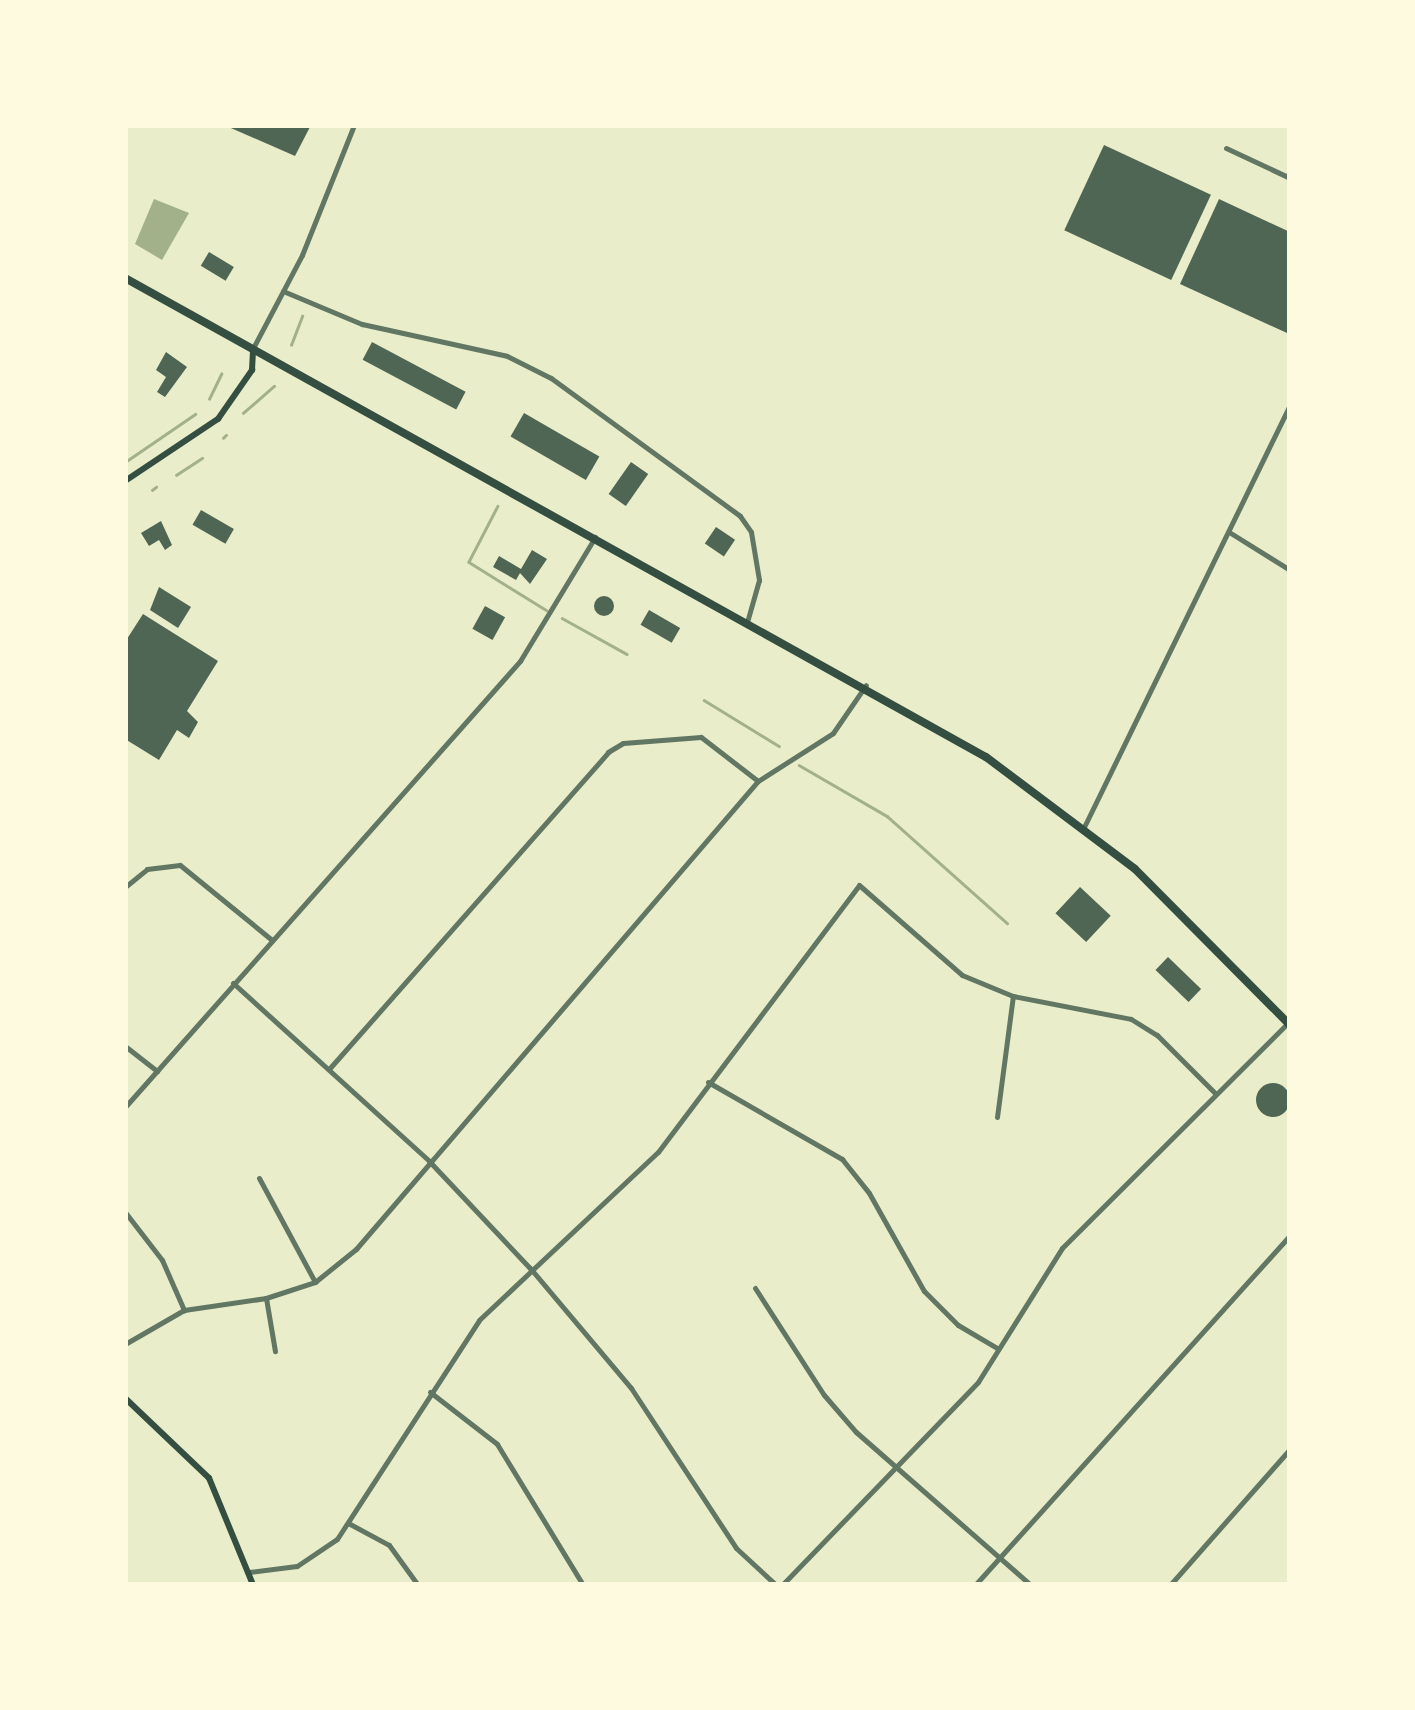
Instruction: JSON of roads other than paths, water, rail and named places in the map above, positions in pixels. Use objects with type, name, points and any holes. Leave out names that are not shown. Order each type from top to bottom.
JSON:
[{"type":"main road","points":[[125,278],[866,685],[1000,766],[1084,827],[1165,896],[1289,1024]]},
{"type":"main road","points":[[125,481],[218,419],[252,370],[253,348]]},
{"type":"main road","points":[[125,1398],[209,1478],[254,1585]]},
{"type":"street","points":[[253,348],[283,292],[354,125]]},
{"type":"street","points":[[1226,148],[1290,178]]},
{"type":"street","points":[[283,292],[362,324],[507,356],[551,378],[740,516],[751,532],[759,580],[747,622]]},
{"type":"street","points":[[1084,827],[1290,405]]},
{"type":"street","points":[[1229,532],[1290,570]]},
{"type":"street","points":[[125,1107],[532,647],[595,537]]},
{"type":"street","points":[[125,1344],[184,1310],[266,1298],[315,1282],[356,1249],[758,781],[833,734],[866,685]]},
{"type":"street","points":[[329,1069],[615,747],[702,738],[758,781]]},
{"type":"street","points":[[125,888],[146,869],[180,865],[272,940]]},
{"type":"street","points":[[249,1572],[297,1566],[350,1524],[478,1320],[654,1156],[859,886],[938,957],[1013,996],[1141,1024],[1216,1094]]},
{"type":"street","points":[[233,983],[430,1160],[530,1268],[632,1388],[736,1548],[778,1585],[893,1464],[964,1398],[1062,1248],[1289,1024]]},
{"type":"street","points":[[997,1117],[1013,996]]},
{"type":"street","points":[[125,1046],[156,1071]]},
{"type":"street","points":[[708,1082],[842,1160],[924,1291],[958,1325],[997,1348]]},
{"type":"street","points":[[259,1178],[315,1282]]},
{"type":"street","points":[[125,1212],[162,1260],[184,1310]]},
{"type":"street","points":[[975,1585],[1290,1235]]},
{"type":"street","points":[[755,1288],[824,1395],[893,1464],[1031,1585]]},
{"type":"street","points":[[266,1298],[275,1351]]},
{"type":"street","points":[[430,1392],[497,1444],[584,1585]]},
{"type":"street","points":[[1170,1585],[1290,1449]]},
{"type":"street","points":[[350,1524],[389,1546],[418,1585]]},
{"type":"waterway","points":[[291,345],[302,316]]},
{"type":"waterway","points":[[209,399],[221,374]]},
{"type":"waterway","points":[[243,413],[274,386]]},
{"type":"waterway","points":[[125,462],[195,414]]},
{"type":"waterway","points":[[223,438],[226,435]]},
{"type":"waterway","points":[[176,475],[202,458]]},
{"type":"waterway","points":[[152,490],[156,487]]},
{"type":"waterway","points":[[498,506],[469,562],[546,610]]},
{"type":"waterway","points":[[562,618],[627,654]]},
{"type":"waterway","points":[[704,700],[779,746]]},
{"type":"waterway","points":[[799,765],[887,816],[1007,923]]}]
